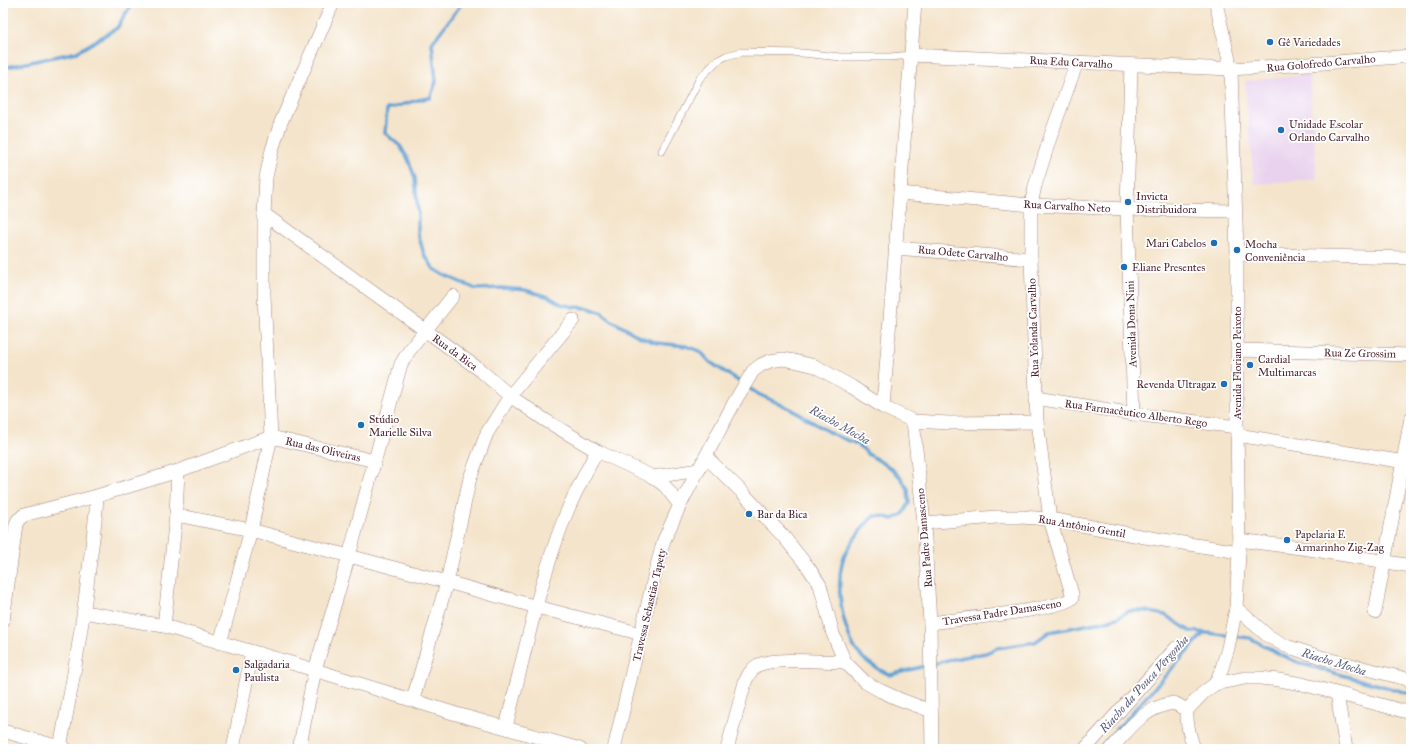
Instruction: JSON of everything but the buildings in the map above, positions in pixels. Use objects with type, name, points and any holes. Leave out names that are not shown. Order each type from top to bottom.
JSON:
[{"type":"street","points":[[220,643],[251,530],[271,438],[264,295],[264,214],[266,177],[274,143],[281,122],[333,3]]},
{"type":"street","points":[[915,3],[883,407],[913,420],[949,423],[1037,422]]},
{"type":"street","name":"Avenida Floriano Peixoto","points":[[1187,710],[1203,693],[1215,684],[1221,671],[1236,608],[1239,546],[1237,431],[1237,254],[1231,69],[1216,3]]},
{"type":"street","name":"Rua Edu Carvalho","points":[[911,55],[1231,69]]},
{"type":"street","name":"Rua Golofredo Carvalho","points":[[1231,69],[1411,56]]},
{"type":"street","name":"Rua Yolanda Carvalho","points":[[1072,598],[1050,519],[1037,422],[1031,259],[1031,205],[1050,135],[1078,62]]},
{"type":"street","name":"Avenida Dona Nini","points":[[1131,65],[1127,209],[1134,414]]},
{"type":"street","name":"Rua Carvalho Neto","points":[[900,193],[1031,205],[1235,211]]},
{"type":"street","name":"Rua da Bica","points":[[264,214],[480,370],[510,396],[556,428],[597,452],[653,477],[664,485],[680,505]]},
{"type":"street","name":"Rua Odete Carvalho","points":[[895,248],[1031,259]]},
{"type":"street","points":[[1237,254],[1411,258]]},
{"type":"street","points":[[299,749],[315,670],[349,556],[401,364],[409,350],[453,296]]},
{"type":"street","points":[[413,699],[448,582],[470,478],[487,434],[510,396],[573,320]]},
{"type":"street","name":"Rua Ze Grossim","points":[[1238,350],[1411,355]]},
{"type":"street","name":"Travessa Sebastião Tapety","points":[[614,749],[664,540],[680,505],[753,371],[760,365],[770,361],[783,359],[815,366],[883,407]]},
{"type":"street","name":"Rua Farmacêutico Alberto Rego","points":[[1036,398],[1237,431],[1407,462]]},
{"type":"street","points":[[1375,612],[1407,462],[1411,418]]},
{"type":"street","name":"Rua Padre Damasceno","points":[[913,420],[924,523],[930,623],[931,710]]},
{"type":"street","points":[[3,620],[16,524],[24,515],[96,496],[178,471],[271,438]]},
{"type":"street","name":"Rua das Oliveiras","points":[[271,438],[375,461]]},
{"type":"street","points":[[506,727],[536,607],[554,547],[579,484],[597,452]]},
{"type":"street","points":[[706,457],[741,491],[808,567],[820,585],[833,634],[845,662],[865,682],[881,691],[931,710],[932,749]]},
{"type":"street","points":[[653,477],[699,470]]},
{"type":"street","points":[[164,626],[176,515],[178,471]]},
{"type":"street","points":[[3,732],[63,748],[84,612],[96,513],[96,496]]},
{"type":"street","points":[[176,515],[251,530],[642,634]]},
{"type":"street","name":"Rua Antônio Gentil","points":[[924,523],[997,517],[1050,519],[1145,537],[1386,561],[1411,566]]},
{"type":"street","name":"Travessa Padre Damasceno","points":[[930,623],[1046,607],[1066,602],[1072,598]]},
{"type":"street","points":[[1236,608],[1268,636],[1286,646],[1327,659],[1411,680]]},
{"type":"street","points":[[84,612],[164,626],[413,699],[453,713],[580,749]]},
{"type":"street","points":[[1085,749],[1176,648]]},
{"type":"street","points":[[233,749],[252,652]]},
{"type":"street","points":[[727,749],[745,682],[749,673],[757,666],[768,662],[784,661],[845,662]]},
{"type":"street","points":[[1215,684],[1245,678],[1260,678],[1294,683],[1411,713]]},
{"type":"street","points":[[1337,694],[1346,749]]},
{"type":"street","points":[[1111,749],[1145,713],[1156,707],[1174,703],[1187,710],[1186,717],[1194,749]]},
{"type":"lane","points":[[662,151],[700,78],[717,61],[726,56],[741,52],[789,53],[840,57],[890,57],[911,55]]},
{"type":"shaded area","name":"Unidade Escolar Orlando Carvalho","points":[[1309,75],[1317,179],[1254,184],[1245,81]]},
{"type":"waterway","points":[[3,68],[77,52],[117,28],[132,3]]},
{"type":"waterway","name":"Riacho Mocha","points":[[462,3],[432,43],[436,82],[430,98],[387,109],[385,133],[400,146],[408,159],[415,178],[418,234],[424,254],[434,269],[476,289],[503,288],[525,290],[549,297],[561,304],[589,308],[602,313],[612,321],[640,337],[657,343],[686,346],[700,351],[710,362],[758,394],[791,409],[832,434],[859,445],[868,454],[891,468],[901,478],[908,489],[909,503],[903,514],[893,519],[874,516],[870,520],[855,538],[847,551],[840,573],[841,606],[846,628],[854,647],[861,656],[870,663],[890,675],[948,660],[986,653],[997,648],[1035,642],[1049,632],[1102,622],[1117,618],[1129,611],[1146,611],[1165,615],[1190,631],[1250,638],[1283,656],[1302,664],[1411,694]]},
{"type":"waterway","name":"Riacho da Pouca Vergonha","points":[[1099,749],[1204,633]]},
{"type":"place","name":"Gê Variedades","points":[[1270,42]]},
{"type":"place","name":"Unidade Escolar Orlando Carvalho","points":[[1281,130]]},
{"type":"place","name":"Invicta Distribuidora","points":[[1128,202]]},
{"type":"place","name":"Mari Cabelos","points":[[1214,243]]},
{"type":"place","name":"Mocha Conveniência","points":[[1237,250]]},
{"type":"place","name":"Eliane Presentes","points":[[1124,267]]},
{"type":"place","name":"Cardial Multimarcas","points":[[1250,365]]},
{"type":"place","name":"Revenda Ultragaz","points":[[1224,384]]},
{"type":"place","name":"Stúdio Marielle Silva","points":[[361,425]]},
{"type":"place","name":"Bar da Bica","points":[[749,514]]},
{"type":"place","name":"Papelaria E Armarinho Zig-Zag","points":[[1287,540]]},
{"type":"place","name":"Salgadaria Paulista","points":[[236,670]]}]
